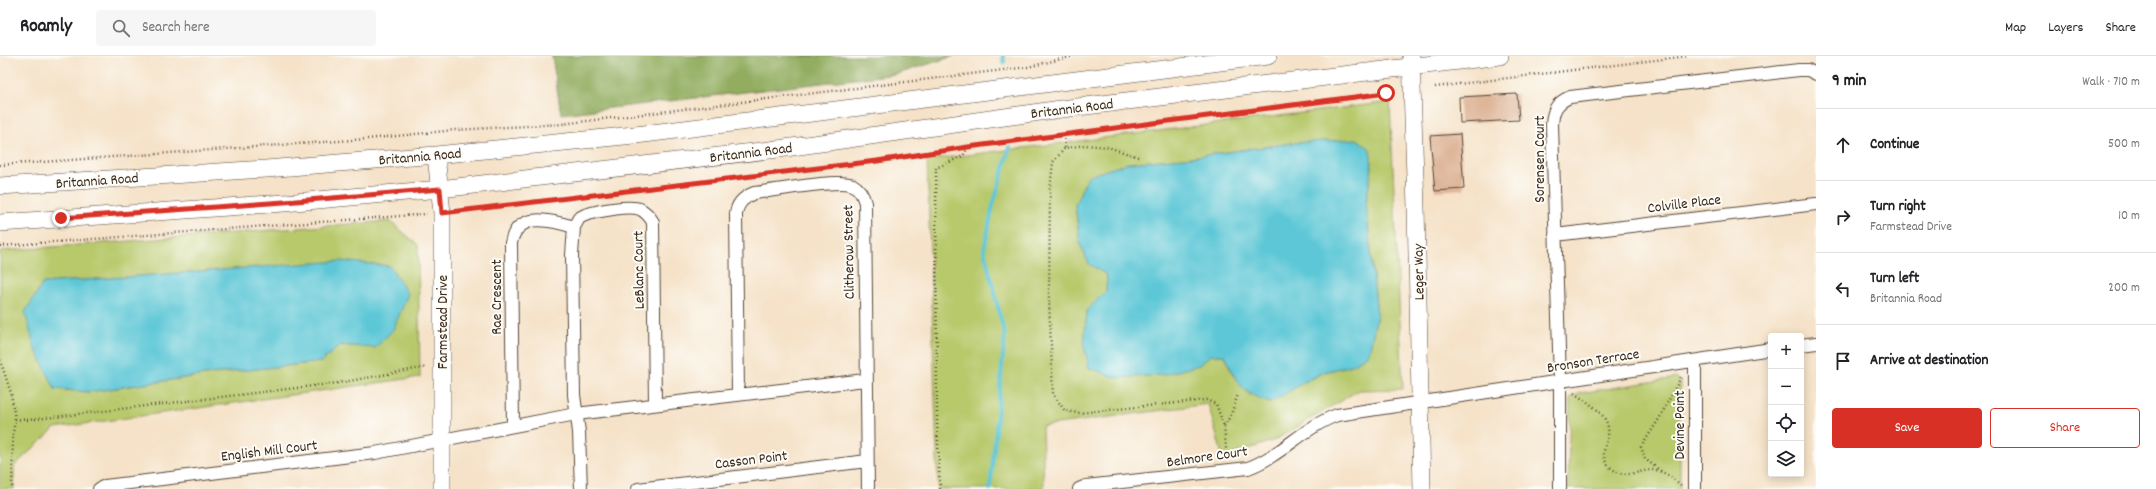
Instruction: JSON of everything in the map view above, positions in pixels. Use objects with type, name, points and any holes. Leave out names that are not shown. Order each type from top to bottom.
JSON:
[{"type":"main road","name":"Britannia Road","points":[[0,186],[266,169],[644,134],[1268,56]]},
{"type":"main road","name":"Britannia Road","points":[[0,224],[440,189],[778,149],[1411,62],[1500,56]]},
{"type":"main road","name":"Leger Way","points":[[1411,62],[1421,403],[1422,489]]},
{"type":"main road","name":"Farmstead Drive","points":[[436,154],[442,213],[442,489]]},
{"type":"street","name":"Sorensen Court","points":[[1560,489],[1560,382],[1552,125],[1555,107],[1561,101],[1570,97],[1799,70],[1808,70],[1816,74]]},
{"type":"street","name":"Clitherow Street","points":[[738,394],[736,214],[738,205],[743,199],[754,193],[846,183],[854,186],[863,195],[865,203],[865,380],[868,489]]},
{"type":"street","name":"Colville Place","points":[[1555,235],[1816,204]]},
{"type":"street","name":"LeBlanc Court","points":[[574,227],[579,218],[591,213],[633,207],[642,210],[649,215],[653,222],[655,404]]},
{"type":"street","name":"Rae Crescent","points":[[513,426],[511,243],[513,234],[518,227],[524,223],[547,220],[574,227]]},
{"type":"street","points":[[574,227],[572,270],[576,414],[581,489]]},
{"type":"street","points":[[1804,345],[1816,343]]},
{"type":"street","name":"Bronson Terrace","points":[[1421,403],[1768,349]]},
{"type":"street","name":"Devine Point","points":[[1695,361],[1695,489]]},
{"type":"street","name":"English Mill Court","points":[[99,489],[106,486],[375,454],[576,414],[865,380]]},
{"type":"street","name":"Belmore Court","points":[[1079,489],[1086,486],[1228,471],[1265,462],[1318,423],[1337,415],[1421,403]]},
{"type":"street","name":"Casson Point","points":[[638,489],[867,461]]},
{"type":"path","points":[[0,165],[367,139],[455,130],[562,124],[1028,67],[1074,56]]},
{"type":"path","points":[[1435,87],[1688,56]]},
{"type":"path","points":[[0,246],[442,213],[877,161],[968,147],[1386,93]]},
{"type":"path","points":[[1064,135],[1065,148]]},
{"type":"path","points":[[1138,157],[1108,147],[1085,146],[1065,148],[1053,162],[1050,189],[1049,300],[1052,394],[1065,411],[1078,413],[1206,400],[1216,404],[1224,426],[1228,471]]},
{"type":"path","points":[[940,489],[936,168],[963,156],[968,147]]},
{"type":"path","points":[[0,360],[11,393],[15,419],[13,434],[12,489]]},
{"type":"path","points":[[15,419],[28,420],[338,383],[442,365]]},
{"type":"path","points":[[1681,377],[1659,419],[1641,448],[1645,459],[1682,486]]},
{"type":"path","points":[[1574,393],[1597,408],[1604,418],[1608,428],[1603,450],[1605,460],[1610,467],[1618,472],[1632,475],[1649,470],[1661,471]]},
{"type":"path","points":[[1224,426],[1231,415],[1238,394]]},
{"type":"green space","points":[[552,56],[954,56],[897,74],[561,114]]},
{"type":"green space","points":[[1390,102],[1403,389],[1359,390],[1275,440],[1223,458],[1208,404],[1042,426],[1044,489],[938,489],[927,160]],"holes":[[[1292,143],[1372,167],[1366,203],[1377,315],[1369,353],[1352,365],[1324,372],[1306,381],[1250,395],[1232,374],[1225,355],[1210,355],[1199,365],[1087,310],[1106,291],[1107,274],[1089,264],[1080,244],[1075,204],[1128,163],[1184,158]]]},
{"type":"green space","points":[[390,221],[418,245],[420,377],[55,428],[14,466],[14,489],[0,489],[0,251]],"holes":[[[341,262],[390,266],[375,348],[340,345],[321,362],[211,374],[89,392],[55,389],[43,283]]]},
{"type":"green space","points":[[1676,378],[1680,382],[1680,489],[1568,489],[1570,398],[1580,393]]},
{"type":"water","points":[[1357,139],[1370,149],[1372,167],[1366,203],[1377,315],[1369,353],[1352,365],[1324,372],[1306,381],[1270,403],[1252,395],[1240,385],[1236,380],[1225,355],[1210,355],[1199,365],[1163,375],[1117,378],[1089,368],[1084,346],[1087,310],[1106,291],[1107,275],[1089,264],[1080,244],[1075,204],[1088,176],[1128,163],[1184,158],[1292,143]]},
{"type":"water","points":[[341,261],[390,266],[408,294],[393,330],[375,348],[340,345],[321,362],[211,374],[89,392],[55,389],[34,346],[25,312],[43,283]]},
{"type":"building","points":[[1517,94],[1519,120],[1460,123],[1459,97]]},
{"type":"building","points":[[1460,134],[1464,189],[1435,191],[1430,136]]},
{"type":"waterway","points":[[1003,56],[1004,62]]},
{"type":"waterway","points":[[990,489],[1005,336],[984,250],[993,205],[1010,147]]},
{"type":"route","points":[[61,218],[440,189],[442,213],[720,178],[877,161],[968,147],[1386,93]]}]
